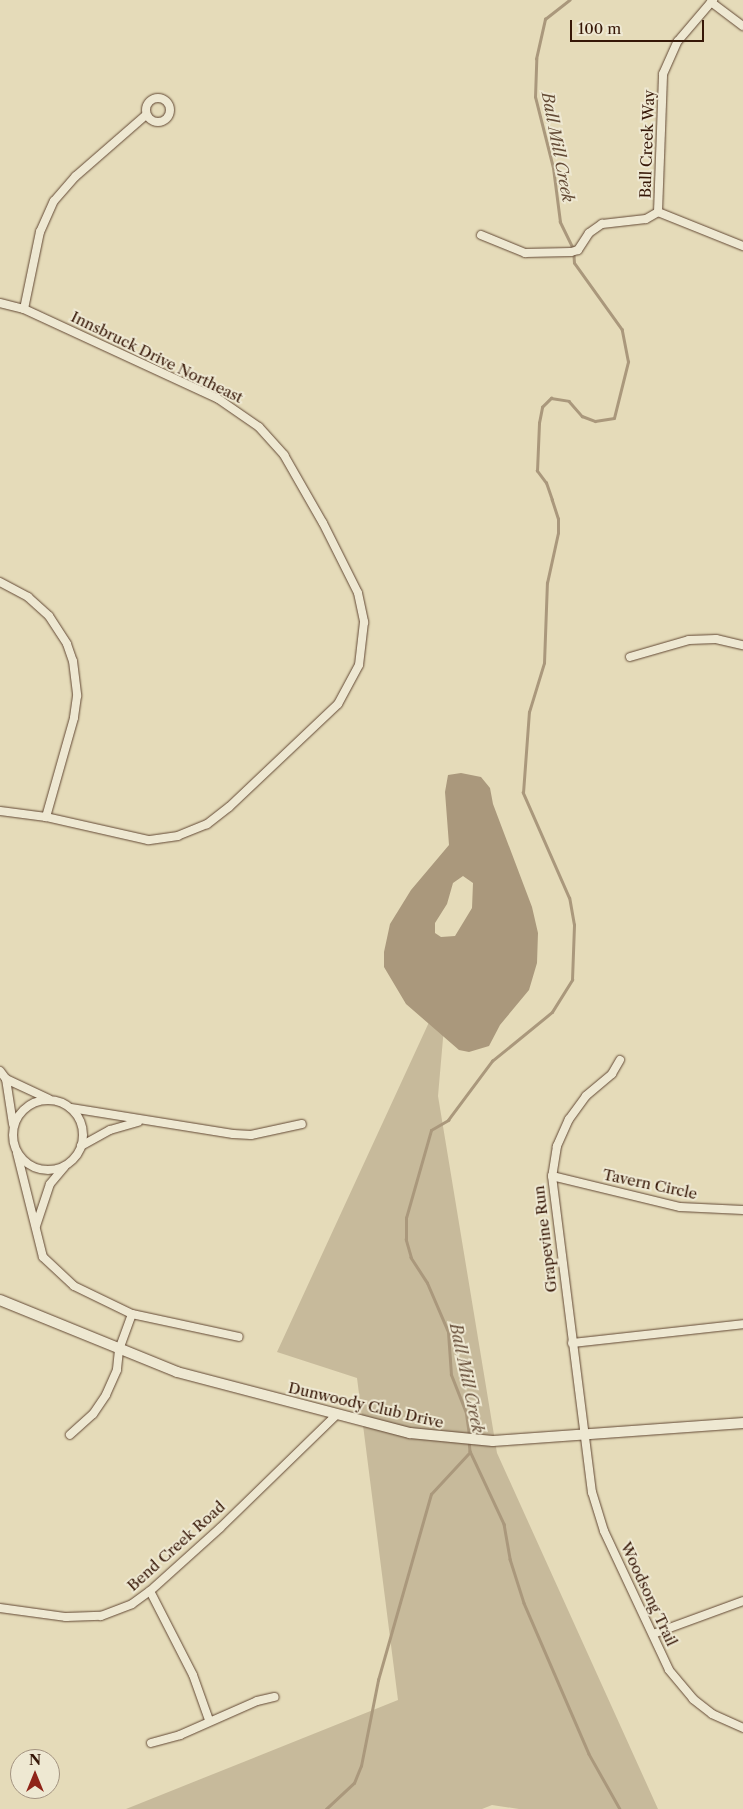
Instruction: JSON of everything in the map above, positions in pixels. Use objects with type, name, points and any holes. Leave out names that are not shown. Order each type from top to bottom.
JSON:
[{"type":"street","points":[[712,1],[743,26]]},
{"type":"street","name":"Ball Creek Way","points":[[712,1],[678,41],[663,74],[658,212],[743,246]]},
{"type":"street","points":[[24,309],[40,232],[54,201],[76,176],[146,115]]},
{"type":"street","points":[[481,235],[525,253],[570,252],[578,250],[589,233],[602,224],[646,219],[658,212]]},
{"type":"street","name":"Innsbruck Drive Northeast","points":[[0,303],[24,309],[217,398],[260,427],[284,455],[323,523],[358,593],[364,622],[359,665],[338,704],[229,807],[207,824],[178,836],[148,840],[46,817],[0,811]]},
{"type":"street","points":[[0,582],[28,596],[49,616],[67,644],[73,661],[77,688],[75,711],[46,817]]},
{"type":"street","points":[[630,657],[689,640],[716,639],[743,645]]},
{"type":"street","name":"Grapevine Run","points":[[584,1437],[552,1176],[557,1146],[569,1119],[586,1096],[612,1074],[620,1060]]},
{"type":"street","points":[[0,1072],[6,1079],[71,1108],[140,1121],[242,1134],[302,1124]]},
{"type":"street","points":[[6,1079],[13,1126],[13,1140],[18,1152],[43,1257],[74,1286],[132,1314],[239,1337]]},
{"type":"street","points":[[13,1126],[19,1114],[29,1104],[50,1099]]},
{"type":"street","points":[[71,1108],[82,1126],[82,1146]]},
{"type":"street","points":[[36,1226],[50,1184],[82,1146],[110,1130],[140,1121]]},
{"type":"street","points":[[18,1152],[26,1163],[39,1169],[52,1170],[65,1166]]},
{"type":"street","name":"Tavern Circle","points":[[552,1176],[680,1207],[743,1210]]},
{"type":"street","name":"Dunwoody Club Drive","points":[[0,1300],[177,1372],[336,1415],[452,1440],[584,1437],[743,1423]]},
{"type":"street","points":[[70,1435],[93,1414],[106,1395],[117,1370],[119,1350],[132,1314]]},
{"type":"street","points":[[572,1344],[743,1324]]},
{"type":"street","name":"Bend Creek Road","points":[[0,1608],[66,1617],[101,1616],[132,1604],[150,1592],[336,1415]]},
{"type":"street","name":"Woodsong Trail","points":[[584,1437],[592,1492],[604,1531],[681,1688],[712,1714],[743,1728]]},
{"type":"street","points":[[150,1592],[193,1675],[208,1720]]},
{"type":"street","points":[[653,1634],[743,1601]]},
{"type":"street","points":[[151,1743],[180,1735],[208,1720],[275,1697]]},
{"type":"shaded area","points":[[461,773],[481,777],[490,788],[493,804],[532,907],[538,933],[537,963],[529,990],[500,1025],[489,1046],[469,1052],[459,1050],[406,1004],[384,967],[384,952],[390,924],[411,890],[449,845],[445,792],[448,775]],"holes":[[[463,876],[473,883],[472,908],[455,936],[441,937],[435,933],[435,923],[447,904],[453,883]]]},
{"type":"shaded area","points":[[448,981],[438,1096],[497,1453],[658,1809],[519,1809],[492,1805],[482,1809],[126,1809],[398,1700],[357,1378],[277,1352]]},
{"type":"waterway","name":"Ball Mill Creek","points":[[469,1435],[466,1413],[451,1375],[448,1332],[427,1283],[411,1258],[406,1240],[406,1218],[431,1130],[448,1120],[492,1061],[552,1012],[572,980],[574,925],[569,898],[523,793],[529,712],[544,663],[547,583],[558,533],[558,519],[552,500],[546,483],[537,471],[539,423],[542,407],[551,398],[569,401],[582,416],[595,421],[614,418],[628,362],[622,330],[574,263],[573,249],[560,222],[553,168],[535,97],[536,59],[545,19],[569,0]]},
{"type":"waterway","name":"Ball Mill Creek","points":[[469,1440],[470,1451],[504,1524],[510,1559],[524,1603],[589,1754],[620,1809]]},
{"type":"waterway","points":[[326,1809],[354,1783],[361,1766],[378,1680],[431,1494],[470,1452]]}]
